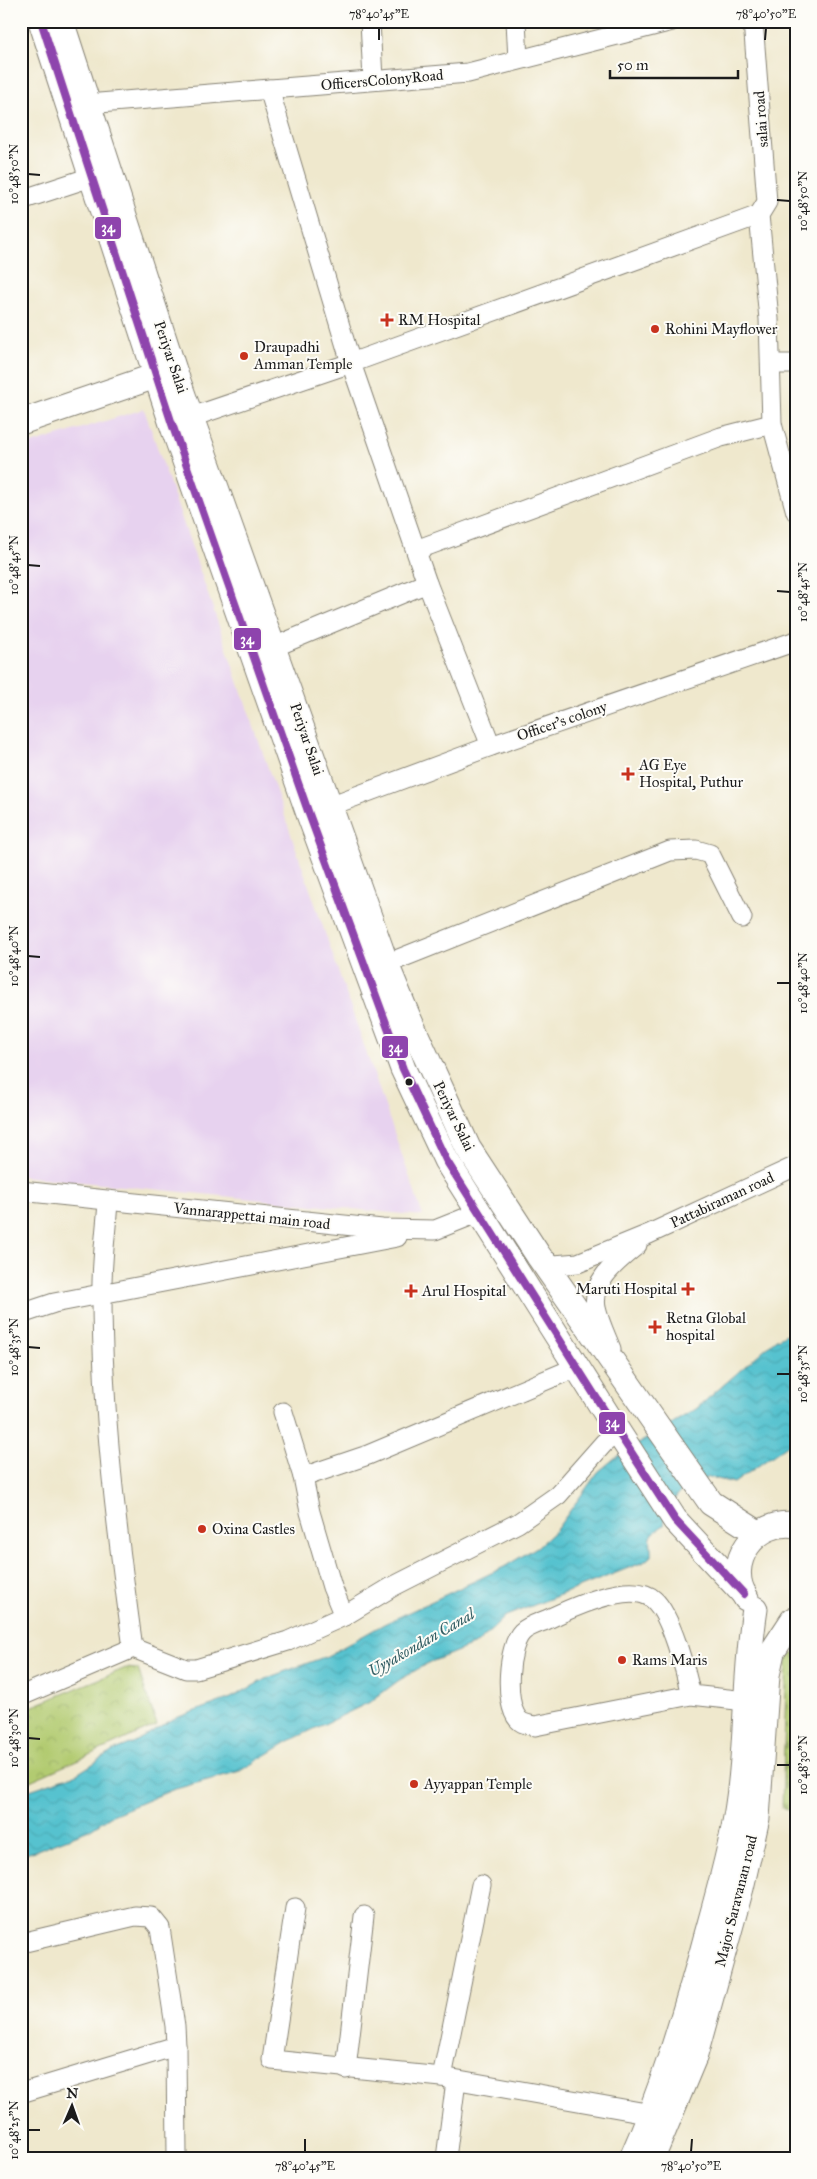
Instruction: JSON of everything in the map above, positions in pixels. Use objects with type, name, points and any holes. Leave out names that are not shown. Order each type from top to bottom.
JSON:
[{"type":"main road","name":"Periyar Salai","points":[[41,21],[91,178],[165,372],[319,810],[403,1070],[446,1160],[675,1520],[749,1602]]},
{"type":"main road","name":"Periyar Salai","points":[[61,21],[165,372]]},
{"type":"main road","points":[[21,422],[165,372]]},
{"type":"main road","name":"Periyar Salai","points":[[182,420],[274,647],[319,810],[407,1015],[468,1148],[538,1255],[711,1502],[775,1528]]},
{"type":"main road","points":[[790,1625],[773,1618],[749,1602],[739,1581],[738,1568],[748,1543],[796,1514]]},
{"type":"main road","name":"Major Saravanan road","points":[[632,2158],[652,2114],[674,2049],[722,1882],[736,1816],[750,1644],[749,1602]]},
{"type":"main road","name":"Major Saravanan road","points":[[652,2158],[695,2055],[741,1888],[757,1818],[767,1675],[772,1652],[790,1625]]},
{"type":"street","points":[[370,21],[373,80]]},
{"type":"street","points":[[516,21],[518,60]]},
{"type":"street","name":"salai road","points":[[753,21],[767,202],[759,215]]},
{"type":"street","name":"OfficersColonyRoad","points":[[87,104],[468,73],[666,22]]},
{"type":"street","points":[[269,89],[351,362],[427,583],[491,746]]},
{"type":"street","points":[[21,200],[91,178]]},
{"type":"street","points":[[182,420],[351,362],[759,215],[772,364],[772,424],[796,512]]},
{"type":"street","points":[[772,364],[796,364]]},
{"type":"street","points":[[416,550],[720,437],[772,424]]},
{"type":"street","points":[[274,647],[427,583]]},
{"type":"street","name":"Officer's colony","points":[[319,810],[491,746],[796,641]]},
{"type":"street","points":[[386,964],[670,851],[696,850],[710,854],[742,918]]},
{"type":"street","name":"Pattabiraman road","points":[[649,1234],[796,1166]]},
{"type":"street","name":"Vannarappettai main road","points":[[21,1192],[382,1229],[434,1230],[480,1212]]},
{"type":"street","points":[[108,1202],[102,1295],[110,1467],[120,1560],[133,1648]]},
{"type":"street","points":[[21,1314],[54,1303],[434,1230]]},
{"type":"street","points":[[538,1255],[554,1265],[567,1265],[649,1234]]},
{"type":"street","points":[[617,1367],[596,1307],[598,1290],[607,1270],[649,1234]]},
{"type":"street","points":[[303,1477],[368,1455],[577,1367]]},
{"type":"street","points":[[283,1412],[303,1477],[310,1512],[332,1587],[344,1616]]},
{"type":"street","points":[[21,1696],[133,1648],[186,1669],[205,1668],[288,1641],[344,1616],[392,1587],[518,1523],[558,1495],[604,1442],[618,1432]]},
{"type":"street","points":[[691,1695],[686,1670],[660,1607],[646,1595],[612,1595],[574,1606],[523,1631],[516,1641],[511,1658],[510,1679],[514,1712],[518,1720],[535,1726],[691,1695],[746,1701]]},
{"type":"street","points":[[446,2158],[449,2079],[481,1885]]},
{"type":"street","points":[[295,1908],[272,2060],[449,2079],[652,2114]]},
{"type":"street","points":[[21,1943],[135,1916],[151,1918],[160,1928],[175,2026],[177,2158]]},
{"type":"street","points":[[346,2069],[364,1916]]},
{"type":"street","points":[[21,2093],[176,2046]]},
{"type":"shaded area","points":[[144,409],[423,1216],[21,1176],[21,447]]},
{"type":"green space","points":[[796,1652],[796,1813],[782,1808],[787,1657]]},
{"type":"green space","points":[[126,1668],[138,1669],[157,1725],[21,1785],[21,1711]]},
{"type":"water","name":"Uyyakondan Canal","points":[[796,1329],[796,1439],[734,1483],[709,1477],[680,1492],[666,1510],[664,1525],[652,1536],[651,1556],[644,1562],[506,1616],[478,1643],[426,1664],[398,1681],[370,1702],[289,1741],[240,1771],[172,1790],[110,1816],[89,1830],[21,1856],[21,1793],[77,1774],[113,1751],[135,1742],[173,1719],[231,1698],[267,1678],[327,1656],[384,1624],[504,1567],[537,1547],[556,1530],[598,1472],[616,1457],[696,1409],[775,1340]]},
{"type":"transit line","name":"34","points":[[41,21],[172,424],[309,814],[403,1069],[446,1160],[675,1520],[744,1594]]},
{"type":"place","name":"RM Hospital","points":[[387,320]]},
{"type":"place","name":"Rohini Mayflower","points":[[655,329]]},
{"type":"place","name":"Draupadhi Amman Temple","points":[[244,356]]},
{"type":"place","name":"AG Eye Hospital, Puthur","points":[[628,774]]},
{"type":"place","name":"Maruti Hospital","points":[[688,1289]]},
{"type":"place","name":"Arul Hospital","points":[[411,1291]]},
{"type":"place","name":"Retna Global hospital","points":[[655,1327]]},
{"type":"place","name":"Oxina Castles","points":[[202,1529]]},
{"type":"place","name":"Rams Maris","points":[[622,1660]]},
{"type":"place","name":"Ayyappan Temple","points":[[414,1784]]}]
